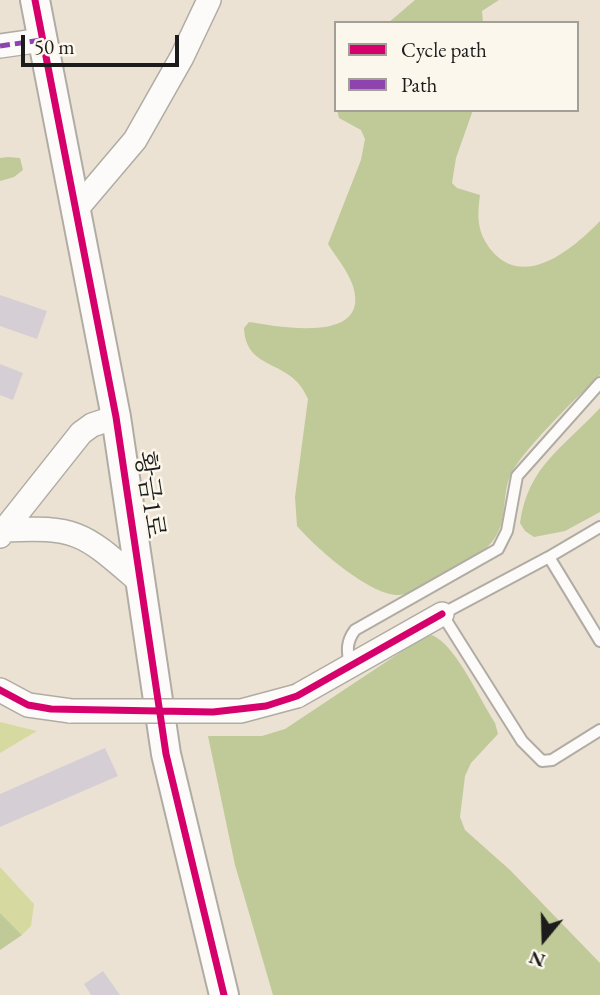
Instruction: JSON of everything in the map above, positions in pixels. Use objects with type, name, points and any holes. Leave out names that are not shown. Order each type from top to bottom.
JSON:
[{"type":"street","name":"황금1로","points":[[35,0],[74,212],[116,417],[166,754],[187,853],[224,995]]},
{"type":"street","points":[[74,212],[135,140],[182,57],[209,0]]},
{"type":"street","points":[[0,46],[42,40]]},
{"type":"street","points":[[1,531],[69,443],[92,425],[116,417]]},
{"type":"street","points":[[1,531],[49,527],[69,531],[102,550],[141,582]]},
{"type":"street","points":[[0,690],[28,705],[71,710],[241,711],[297,696],[442,614]]},
{"type":"lane","points":[[349,666],[348,639],[355,630],[498,549],[507,531],[514,487],[521,468],[600,383]]},
{"type":"lane","points":[[600,527],[442,614],[522,741],[542,761],[552,760],[600,730]]},
{"type":"lane","points":[[549,557],[600,641]]},
{"type":"green space","points":[[415,0],[499,0],[482,11],[483,21],[390,21]]},
{"type":"green space","points":[[338,112],[472,112],[456,158],[452,183],[457,188],[480,195],[481,231],[492,251],[505,262],[519,267],[549,261],[577,243],[600,221],[600,375],[520,459],[509,478],[500,529],[492,542],[469,560],[404,595],[385,593],[357,578],[329,557],[297,526],[295,497],[308,399],[291,377],[252,352],[244,328],[249,322],[281,327],[319,328],[349,317],[355,304],[351,280],[328,244],[361,160],[365,139],[361,130],[339,118]]},
{"type":"green space","points":[[0,158],[20,158],[23,170],[14,177],[0,181]]},
{"type":"green space","points":[[600,408],[600,512],[565,531],[534,537],[525,531],[520,523],[531,487],[549,459]]},
{"type":"green space","points":[[432,635],[459,661],[495,723],[498,734],[471,763],[465,776],[460,817],[465,830],[510,870],[600,963],[600,995],[273,995],[235,865],[208,736],[262,736],[285,729],[422,638]]},
{"type":"green space","points":[[0,722],[37,731],[0,753]]},
{"type":"green space","points":[[0,867],[34,904],[31,926],[22,935],[0,913]]},
{"type":"green space","points":[[0,913],[22,935],[0,950]]},
{"type":"building","points":[[0,295],[47,311],[37,339],[0,326]]},
{"type":"building","points":[[0,364],[23,373],[13,400],[0,395]]},
{"type":"building","points":[[105,748],[118,776],[0,827],[0,794]]},
{"type":"building","points":[[103,971],[120,995],[91,995],[84,984]]},
{"type":"marked path","points":[[0,46],[42,40]]},
{"type":"cycle path","points":[[35,0],[116,417],[166,754],[224,995]]},
{"type":"cycle path","points":[[0,690],[28,705],[51,709],[213,712],[266,706],[297,696],[442,614]]}]
